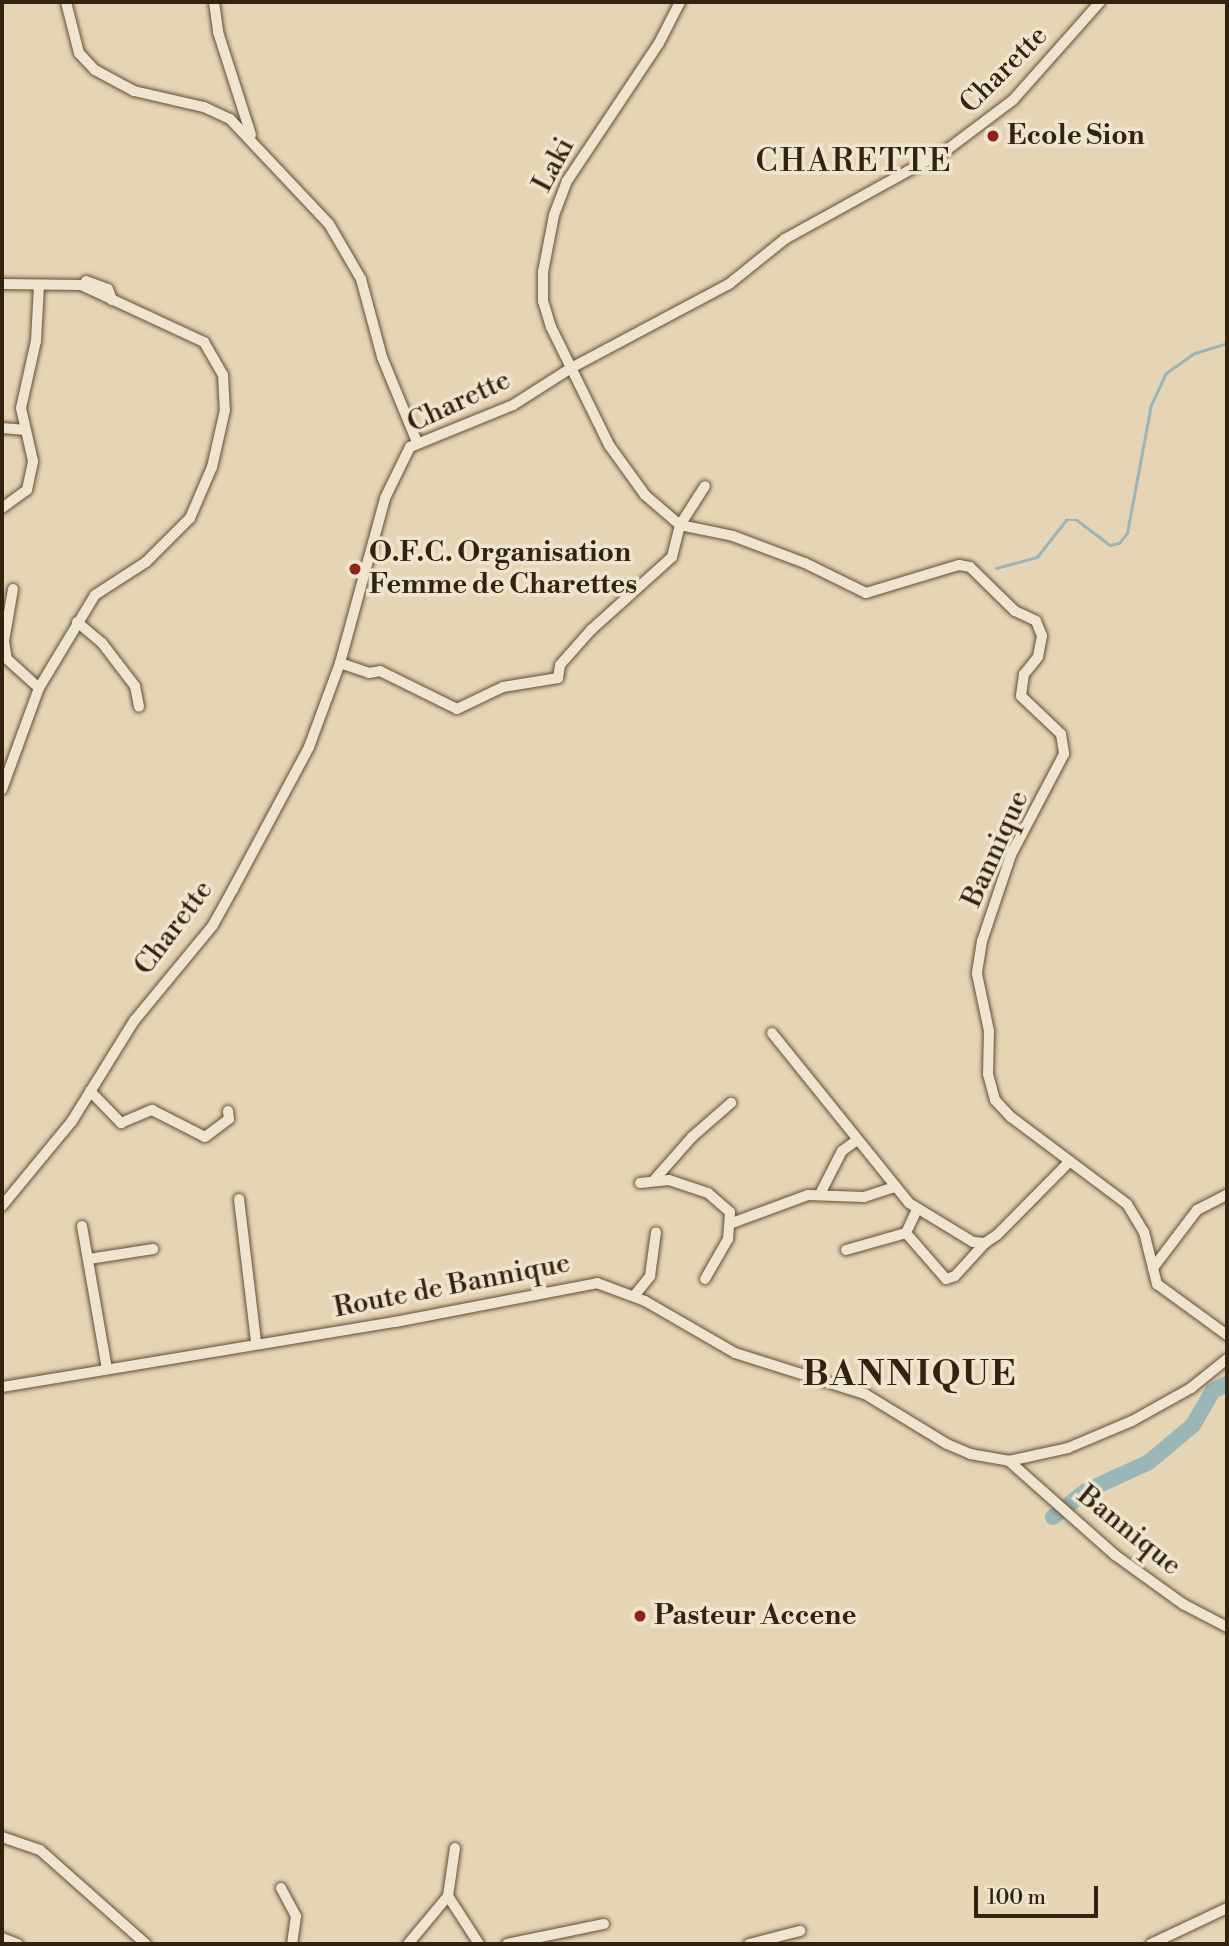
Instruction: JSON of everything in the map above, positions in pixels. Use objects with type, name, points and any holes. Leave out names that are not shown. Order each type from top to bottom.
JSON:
[{"type":"street","points":[[66,2],[79,53],[95,70],[134,91],[204,107],[230,119],[252,139],[329,224],[355,267],[382,357],[417,442]]},
{"type":"street","points":[[214,2],[218,32],[252,139]]},
{"type":"street","name":"Laki","points":[[680,2],[659,43],[566,181],[546,246],[543,301],[571,368],[609,445],[645,495],[680,525]]},
{"type":"street","name":"Charette","points":[[2,1206],[72,1121],[155,992],[213,925],[309,747],[340,663],[385,498],[403,457],[417,442],[476,423],[571,368],[729,284],[785,239],[887,186],[991,120],[1100,2]]},
{"type":"street","points":[[2,279],[82,280],[108,289],[112,300]]},
{"type":"street","points":[[2,284],[81,285],[204,342],[223,375],[225,410],[212,467],[190,518],[146,562],[95,595],[39,688],[2,789]]},
{"type":"street","points":[[2,508],[27,490],[33,461],[23,430],[21,408],[36,341],[39,286]]},
{"type":"street","points":[[2,428],[23,430]]},
{"type":"street","points":[[340,663],[369,673],[380,671],[457,709],[503,687],[558,678],[560,666],[591,630],[671,558],[680,525],[705,485]]},
{"type":"street","name":"Bannique","points":[[680,525],[733,536],[805,563],[866,593],[959,565],[970,567],[1015,611],[1036,621],[1042,636],[1038,657],[1020,685],[1021,696],[1061,734],[1064,754],[997,889],[978,974],[989,1031],[988,1074],[995,1100],[1069,1162],[1127,1204],[1144,1232],[1157,1284],[1227,1335]]},
{"type":"street","points":[[13,589],[4,640],[6,659],[39,688]]},
{"type":"street","points":[[77,622],[102,643],[135,686],[139,707]]},
{"type":"street","points":[[772,1033],[856,1141],[917,1209],[973,1242],[985,1243]]},
{"type":"street","points":[[90,1091],[121,1123],[152,1110],[205,1137],[229,1119],[228,1111]]},
{"type":"street","points":[[655,1179],[692,1137],[731,1103]]},
{"type":"street","points":[[821,1192],[842,1151],[856,1141]]},
{"type":"street","points":[[905,1233],[946,1279],[955,1276],[985,1243],[1069,1162]]},
{"type":"street","points":[[640,1183],[655,1179],[708,1193],[721,1201],[732,1223]]},
{"type":"street","points":[[705,1279],[732,1223],[821,1192],[864,1197],[895,1186]]},
{"type":"street","points":[[1153,1268],[1197,1210],[1227,1195]]},
{"type":"street","points":[[239,1199],[256,1342]]},
{"type":"street","points":[[846,1250],[905,1233],[917,1209]]},
{"type":"street","points":[[82,1226],[107,1369]]},
{"type":"street","points":[[634,1296],[650,1276],[656,1236]]},
{"type":"street","points":[[89,1259],[153,1249]]},
{"type":"street","name":"Route de Bannique","points":[[2,1387],[256,1342],[395,1322],[597,1283],[634,1296],[735,1353],[865,1394],[947,1444],[970,1454],[1009,1461],[1068,1448],[1132,1421],[1191,1388],[1227,1359]]},
{"type":"street","name":"Bannique","points":[[1009,1461],[1115,1555],[1184,1604],[1227,1628]]},
{"type":"street","points":[[2,1837],[40,1850],[146,1944]]},
{"type":"street","points":[[408,1944],[448,1896],[455,1848]]},
{"type":"street","points":[[281,1888],[294,1908],[292,1944]]},
{"type":"street","points":[[448,1896],[479,1944]]},
{"type":"street","points":[[1151,1944],[1227,1908]]},
{"type":"street","points":[[507,1944],[604,1924]]},
{"type":"street","points":[[749,1944],[800,1931]]},
{"type":"street","points":[[2,1938],[18,1944]]},
{"type":"waterway","points":[[996,568],[1037,557],[1066,520],[1077,520],[1110,545],[1119,543],[1127,533],[1151,405],[1166,373],[1195,353],[1227,343]]},
{"type":"waterway","points":[[1053,1517],[1086,1491],[1149,1462],[1193,1425],[1213,1391],[1227,1384]]},
{"type":"place","name":"Ecole Sion","points":[[993,136]]},
{"type":"place","name":"O.F.C. Organisation Femme de Charettes","points":[[355,569]]},
{"type":"place","name":"Pasteur Accene","points":[[640,1616]]},
{"type":"district","name":"CHARETTE","points":[[854,161]]},
{"type":"district","name":"BANNIQUE","points":[[910,1375]]}]
